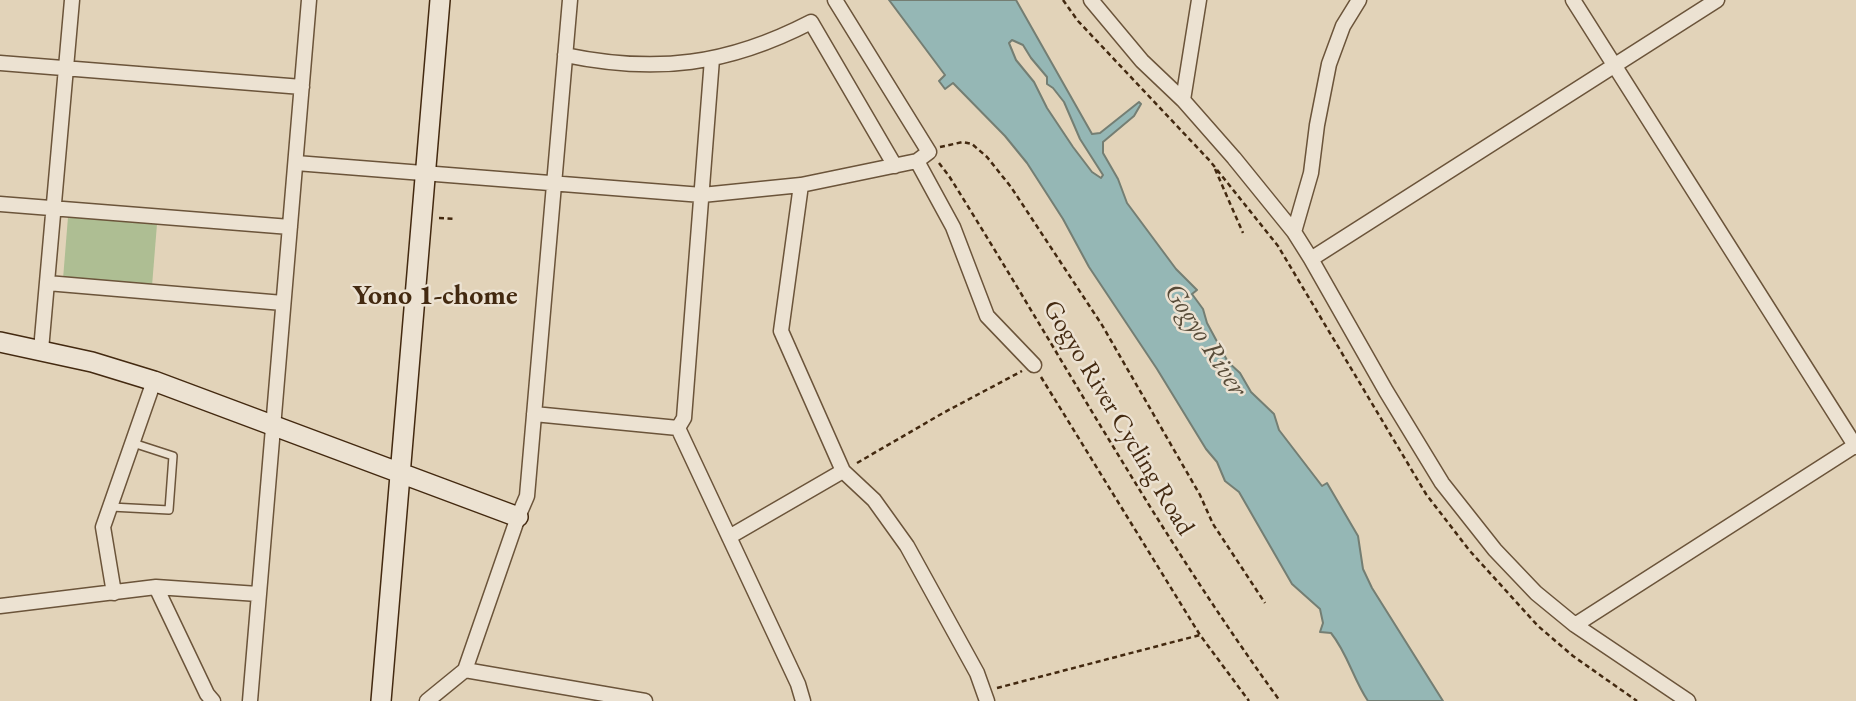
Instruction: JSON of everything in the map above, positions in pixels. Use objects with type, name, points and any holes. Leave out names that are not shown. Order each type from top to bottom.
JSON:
[{"type":"street","points":[[41,350],[72,0]]},
{"type":"street","points":[[250,701],[309,0]]},
{"type":"street","points":[[381,701],[440,0]]},
{"type":"street","points":[[427,701],[465,670],[527,496],[570,0]]},
{"type":"street","points":[[835,0],[923,156],[987,316],[1034,365]]},
{"type":"street","points":[[1091,0],[1142,61],[1183,100],[1234,158],[1294,232],[1442,483],[1495,550],[1536,593],[1575,625],[1688,701]]},
{"type":"street","points":[[1183,100],[1199,0]]},
{"type":"street","points":[[1294,232],[1311,173],[1329,64],[1343,26],[1359,0]]},
{"type":"street","points":[[1573,0],[1856,446],[1575,625]]},
{"type":"street","points":[[1311,258],[1717,0]]},
{"type":"street","points":[[565,55],[606,63],[669,65],[712,59],[780,38],[811,22],[895,166]]},
{"type":"street","points":[[678,428],[684,418],[712,59]]},
{"type":"street","points":[[0,63],[302,87]]},
{"type":"street","points":[[296,163],[702,195],[801,185],[895,166],[923,156]]},
{"type":"street","points":[[801,185],[781,331],[844,471],[874,499],[907,546],[977,673],[985,696]]},
{"type":"street","points":[[0,204],[290,228]]},
{"type":"street","points":[[47,283],[283,303]]},
{"type":"street","points":[[0,342],[41,350],[154,381],[518,517]]},
{"type":"street","points":[[114,593],[103,527],[154,381]]},
{"type":"street","points":[[534,414],[678,428]]},
{"type":"street","points":[[678,428],[798,684],[803,701]]},
{"type":"street","points":[[729,537],[844,471]]},
{"type":"street","points":[[0,606],[156,587],[258,594]]},
{"type":"street","points":[[156,587],[207,694],[213,701]]},
{"type":"street","points":[[465,670],[645,701]]},
{"type":"lane","points":[[111,507],[169,510],[173,456],[133,443]]},
{"type":"path","points":[[1063,0],[1078,20],[1213,164],[1278,246],[1426,494],[1469,550],[1538,626],[1573,656],[1637,701]]},
{"type":"path","points":[[923,156],[950,144],[972,144],[987,157],[1011,187],[1102,325],[1200,495],[1213,524],[1265,603]]},
{"type":"path","points":[[1208,153],[1243,233]]},
{"type":"path","name":"Gogyo River Cycling Road","points":[[923,156],[950,176],[1228,629],[1280,701]]},
{"type":"path","points":[[432,217],[455,219]]},
{"type":"path","points":[[844,471],[943,413],[1034,365],[1200,635],[1249,701]]},
{"type":"path","points":[[985,696],[1200,635]]},
{"type":"green space","points":[[68,217],[157,224],[152,286],[63,279]]},
{"type":"water","name":"Gogyo River","points":[[889,0],[1016,0],[1092,134],[1100,133],[1139,102],[1141,104],[1134,116],[1103,142],[1103,153],[1118,179],[1127,203],[1176,269],[1197,290],[1192,294],[1203,309],[1207,323],[1228,362],[1240,373],[1251,392],[1274,414],[1279,430],[1322,486],[1327,483],[1358,536],[1363,569],[1372,588],[1443,701],[1368,701],[1337,641],[1331,633],[1320,632],[1323,623],[1320,609],[1292,584],[1239,492],[1225,481],[1217,462],[1089,267],[1063,219],[1027,163],[1005,136],[953,83],[945,89],[939,81],[945,75]],"holes":[[[1012,40],[1023,45],[1047,77],[1047,84],[1064,102],[1080,139],[1103,175],[1101,178],[1092,172],[1073,147],[1047,108],[1034,82],[1016,60],[1009,43]]]},
{"type":"district","name":"Yono 1-chome","points":[[435,296]]}]
